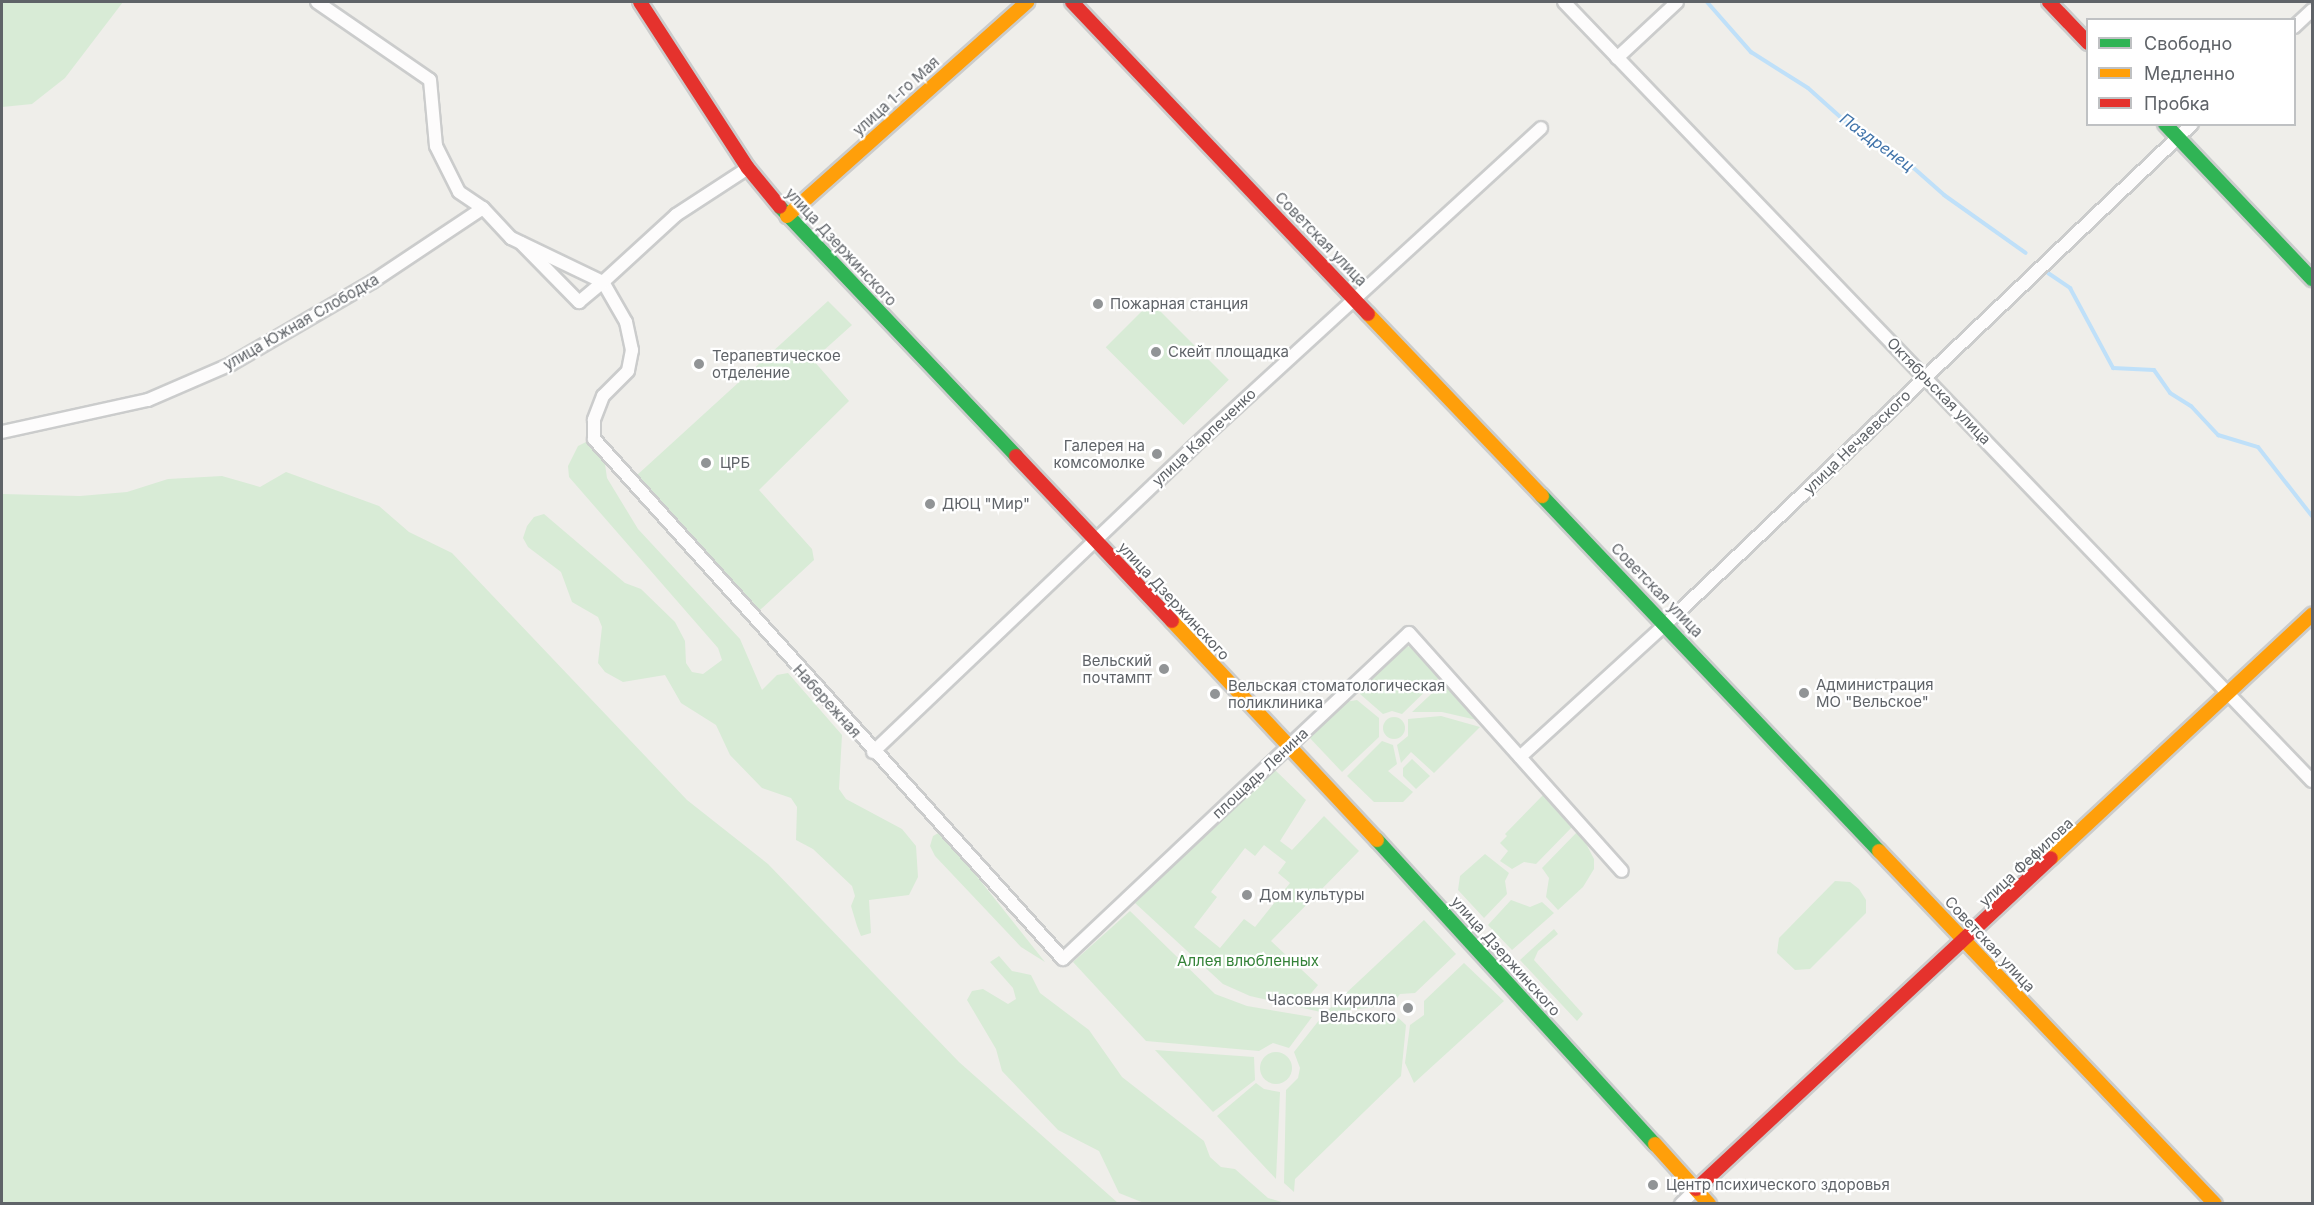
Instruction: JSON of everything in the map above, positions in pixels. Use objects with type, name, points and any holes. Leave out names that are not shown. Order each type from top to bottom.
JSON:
[{"type":"main road","name":"улица Дзержинского","points":[[640,2],[748,168],[787,216],[1290,744],[1709,1203]]},
{"type":"main road","name":"улица 1-го Мая","points":[[787,216],[1027,2]]},
{"type":"main road","name":"Советская улица","points":[[1072,2],[1667,623],[1965,942],[2215,1203]]},
{"type":"main road","points":[[2049,2],[2086,41]]},
{"type":"main road","points":[[2167,126],[2313,279]]},
{"type":"main road","name":"улица Фефилова","points":[[1696,1189],[1965,942],[2313,615]]},
{"type":"street","points":[[317,2],[430,80],[436,146],[459,192],[483,208],[511,238],[603,282]]},
{"type":"street","name":"Октябрьская улица","points":[[1564,2],[2230,692],[2313,781]]},
{"type":"street","points":[[1617,58],[1677,2]]},
{"type":"street","points":[[2296,26],[2313,10]]},
{"type":"street","name":"улица Нечаевского","points":[[1520,757],[1667,623],[1924,375],[2190,126]]},
{"type":"street","name":"улица Карпеченко","points":[[873,752],[1354,298],[1541,128]]},
{"type":"street","points":[[521,243],[579,302],[676,215],[748,168]]},
{"type":"street","name":"улица Южная Слободка","points":[[2,432],[148,400],[231,364],[372,282],[483,208]]},
{"type":"street","name":"Набережная","points":[[603,282],[626,322],[632,350],[628,371],[603,396],[594,420],[594,439],[873,752],[1063,959]]},
{"type":"street","name":"площадь Ленина","points":[[1063,959],[1409,633],[1622,871]]},
{"type":"street","name":"улица Фефилова","points":[[1681,1203],[1696,1189]]},
{"type":"green space","points":[[2,2],[123,2],[65,78],[32,104],[2,107]]},
{"type":"green space","name":"ЦРБ","points":[[828,301],[852,325],[813,360],[849,401],[759,490],[812,549],[814,560],[760,610],[636,476]]},
{"type":"green space","points":[[1151,302],[1229,380],[1184,425],[1106,347]]},
{"type":"green space","points":[[588,441],[604,457],[607,478],[638,529],[740,639],[762,690],[777,675],[788,673],[842,735],[839,789],[846,799],[902,829],[916,846],[918,877],[909,895],[869,900],[871,933],[861,936],[851,906],[855,896],[852,886],[813,849],[796,840],[797,807],[791,798],[762,788],[730,755],[716,725],[681,703],[665,675],[623,682],[605,672],[598,663],[602,627],[598,617],[572,602],[561,572],[528,547],[523,538],[527,526],[534,517],[544,514],[625,583],[641,589],[675,622],[685,641],[686,663],[692,672],[703,674],[722,660],[718,648],[569,477],[568,466],[578,446]]},
{"type":"green space","points":[[286,472],[379,506],[409,532],[452,553],[687,800],[768,864],[959,1062],[1118,1203],[2,1203],[2,494],[80,496],[127,492],[168,479],[222,476],[260,487]]},
{"type":"green space","points":[[1404,645],[1417,649],[1441,676],[1402,714],[1392,711],[1383,714],[1360,694],[1357,687]]},
{"type":"green space","points":[[1443,683],[1481,721],[1442,712],[1412,712]]},
{"type":"green space","points":[[1357,700],[1379,718],[1379,737],[1342,772],[1307,735],[1339,703]]},
{"type":"green space","points":[[1441,716],[1480,727],[1434,773],[1411,752],[1401,763],[1397,745],[1408,736],[1408,719]]},
{"type":"green space","points":[[1394,717],[1402,720],[1405,728],[1402,736],[1394,739],[1386,736],[1383,728],[1386,720]]},
{"type":"green space","points":[[1382,741],[1393,745],[1397,764],[1388,771],[1413,792],[1403,802],[1374,802],[1347,776]]},
{"type":"green space","points":[[1412,759],[1430,776],[1416,789],[1403,776],[1403,768]]},
{"type":"green space","name":"Аллея влюбленных","points":[[1274,769],[1306,800],[1280,841],[1292,850],[1324,816],[1359,851],[1271,941],[1318,985],[1308,997],[1326,1012],[1424,920],[1456,954],[1415,993],[1400,994],[1392,1005],[1325,1013],[1250,996],[1223,984],[1135,903]],"holes":[[[1264,845],[1286,862],[1278,873],[1290,883],[1255,927],[1244,919],[1220,948],[1194,927],[1217,897],[1211,892],[1245,848],[1255,856]]]},
{"type":"green space","points":[[1545,793],[1574,825],[1536,864],[1524,862],[1512,869],[1500,861],[1508,851],[1500,843],[1507,836],[1505,834]]},
{"type":"green space","points":[[1579,830],[1594,859],[1594,869],[1583,887],[1558,910],[1546,897],[1549,878],[1542,868]]},
{"type":"green space","points":[[942,831],[966,848],[971,869],[1045,962],[1021,947],[935,856],[930,846],[933,836]]},
{"type":"green space","points":[[1485,854],[1509,873],[1505,881],[1507,894],[1484,918],[1458,890],[1460,876]]},
{"type":"green space","points":[[1835,881],[1850,882],[1859,889],[1866,900],[1866,913],[1810,969],[1795,970],[1777,953],[1779,938]]},
{"type":"green space","points":[[1511,900],[1530,907],[1542,902],[1554,913],[1512,950],[1488,925]]},
{"type":"green space","name":"Аллея влюбленных","points":[[1130,911],[1215,994],[1247,1006],[1312,1017],[1289,1048],[1273,1043],[1259,1051],[1146,1041],[1073,962]]},
{"type":"green space","points":[[1554,929],[1558,934],[1538,951],[1534,960],[1583,1014],[1577,1021],[1520,960]]},
{"type":"green space","points":[[999,956],[1012,971],[1031,975],[1040,993],[1089,1030],[1122,1077],[1204,1141],[1210,1157],[1221,1167],[1235,1169],[1268,1198],[1285,1203],[1144,1203],[1119,1193],[1099,1151],[1058,1130],[1002,1071],[996,1049],[967,1000],[972,991],[983,989],[1008,1004],[1016,999],[1013,988],[990,962]]},
{"type":"green space","points":[[1464,963],[1504,1001],[1414,1083],[1405,1063],[1410,1025],[1424,1015],[1424,1001]]},
{"type":"green space","points":[[1392,1012],[1406,1025],[1401,1076],[1295,1179],[1294,1192],[1284,1183],[1286,1090],[1298,1078],[1300,1068],[1294,1052],[1320,1019]]},
{"type":"green space","points":[[1155,1050],[1254,1057],[1255,1080],[1213,1112]]},
{"type":"green space","points":[[1276,1052],[1287,1057],[1292,1068],[1287,1079],[1276,1084],[1265,1079],[1260,1068],[1265,1057]]},
{"type":"green space","points":[[1256,1083],[1264,1089],[1280,1092],[1276,1179],[1217,1116]]},
{"type":"waterway","name":"Паздренец","points":[[1707,2],[1751,52],[1808,88],[1856,131],[1908,163],[1944,195],[2026,253]]},
{"type":"waterway","name":"Паздренец","points":[[2048,273],[2070,288],[2113,368],[2154,370],[2170,393],[2191,406],[2218,435],[2258,447],[2312,516]]},
{"type":"traffic: fast","points":[[2167,126],[2312,279]]},
{"type":"traffic: fast","points":[[780,207],[1016,456]]},
{"type":"traffic: fast","points":[[1542,496],[1879,851]]},
{"type":"traffic: fast","points":[[1377,840],[1655,1144]]},
{"type":"traffic: slow","points":[[787,216],[1027,2]]},
{"type":"traffic: slow","points":[[1368,314],[1542,496]]},
{"type":"traffic: slow","points":[[2051,858],[2312,615]]},
{"type":"traffic: slow","points":[[1172,621],[1377,840]]},
{"type":"traffic: slow","points":[[1879,851],[2215,1204]]},
{"type":"traffic: slow","points":[[1655,1144],[1709,1204]]},
{"type":"traffic: jam","points":[[640,2],[748,168],[780,207]]},
{"type":"traffic: jam","points":[[1072,2],[1368,314]]},
{"type":"traffic: jam","points":[[2049,2],[2086,41]]},
{"type":"traffic: jam","points":[[1016,456],[1172,621]]},
{"type":"traffic: jam","points":[[1696,1189],[2051,858]]},
{"type":"place","name":"Пожарная станция","points":[[1098,304]]},
{"type":"place","name":"Скейт площадка","points":[[1156,352]]},
{"type":"place","name":"Терапевтическое отделение","points":[[699,364]]},
{"type":"place","name":"Галерея на комсомолке","points":[[1157,454]]},
{"type":"place","name":"ЦРБ","points":[[706,463]]},
{"type":"place","name":"ДЮЦ \"Мир\"","points":[[930,504]]},
{"type":"place","name":"Вельский почтампт","points":[[1164,669]]},
{"type":"place","name":"Администрация МО \"Вельское\"","points":[[1804,693]]},
{"type":"place","name":"Вельская стоматологическая поликлиника","points":[[1215,694]]},
{"type":"place","name":"Дом культуры","points":[[1247,895]]},
{"type":"place","name":"Часовня Кирилла Вельского","points":[[1408,1008]]},
{"type":"place","name":"Центр психического здоровья","points":[[1653,1185]]}]
